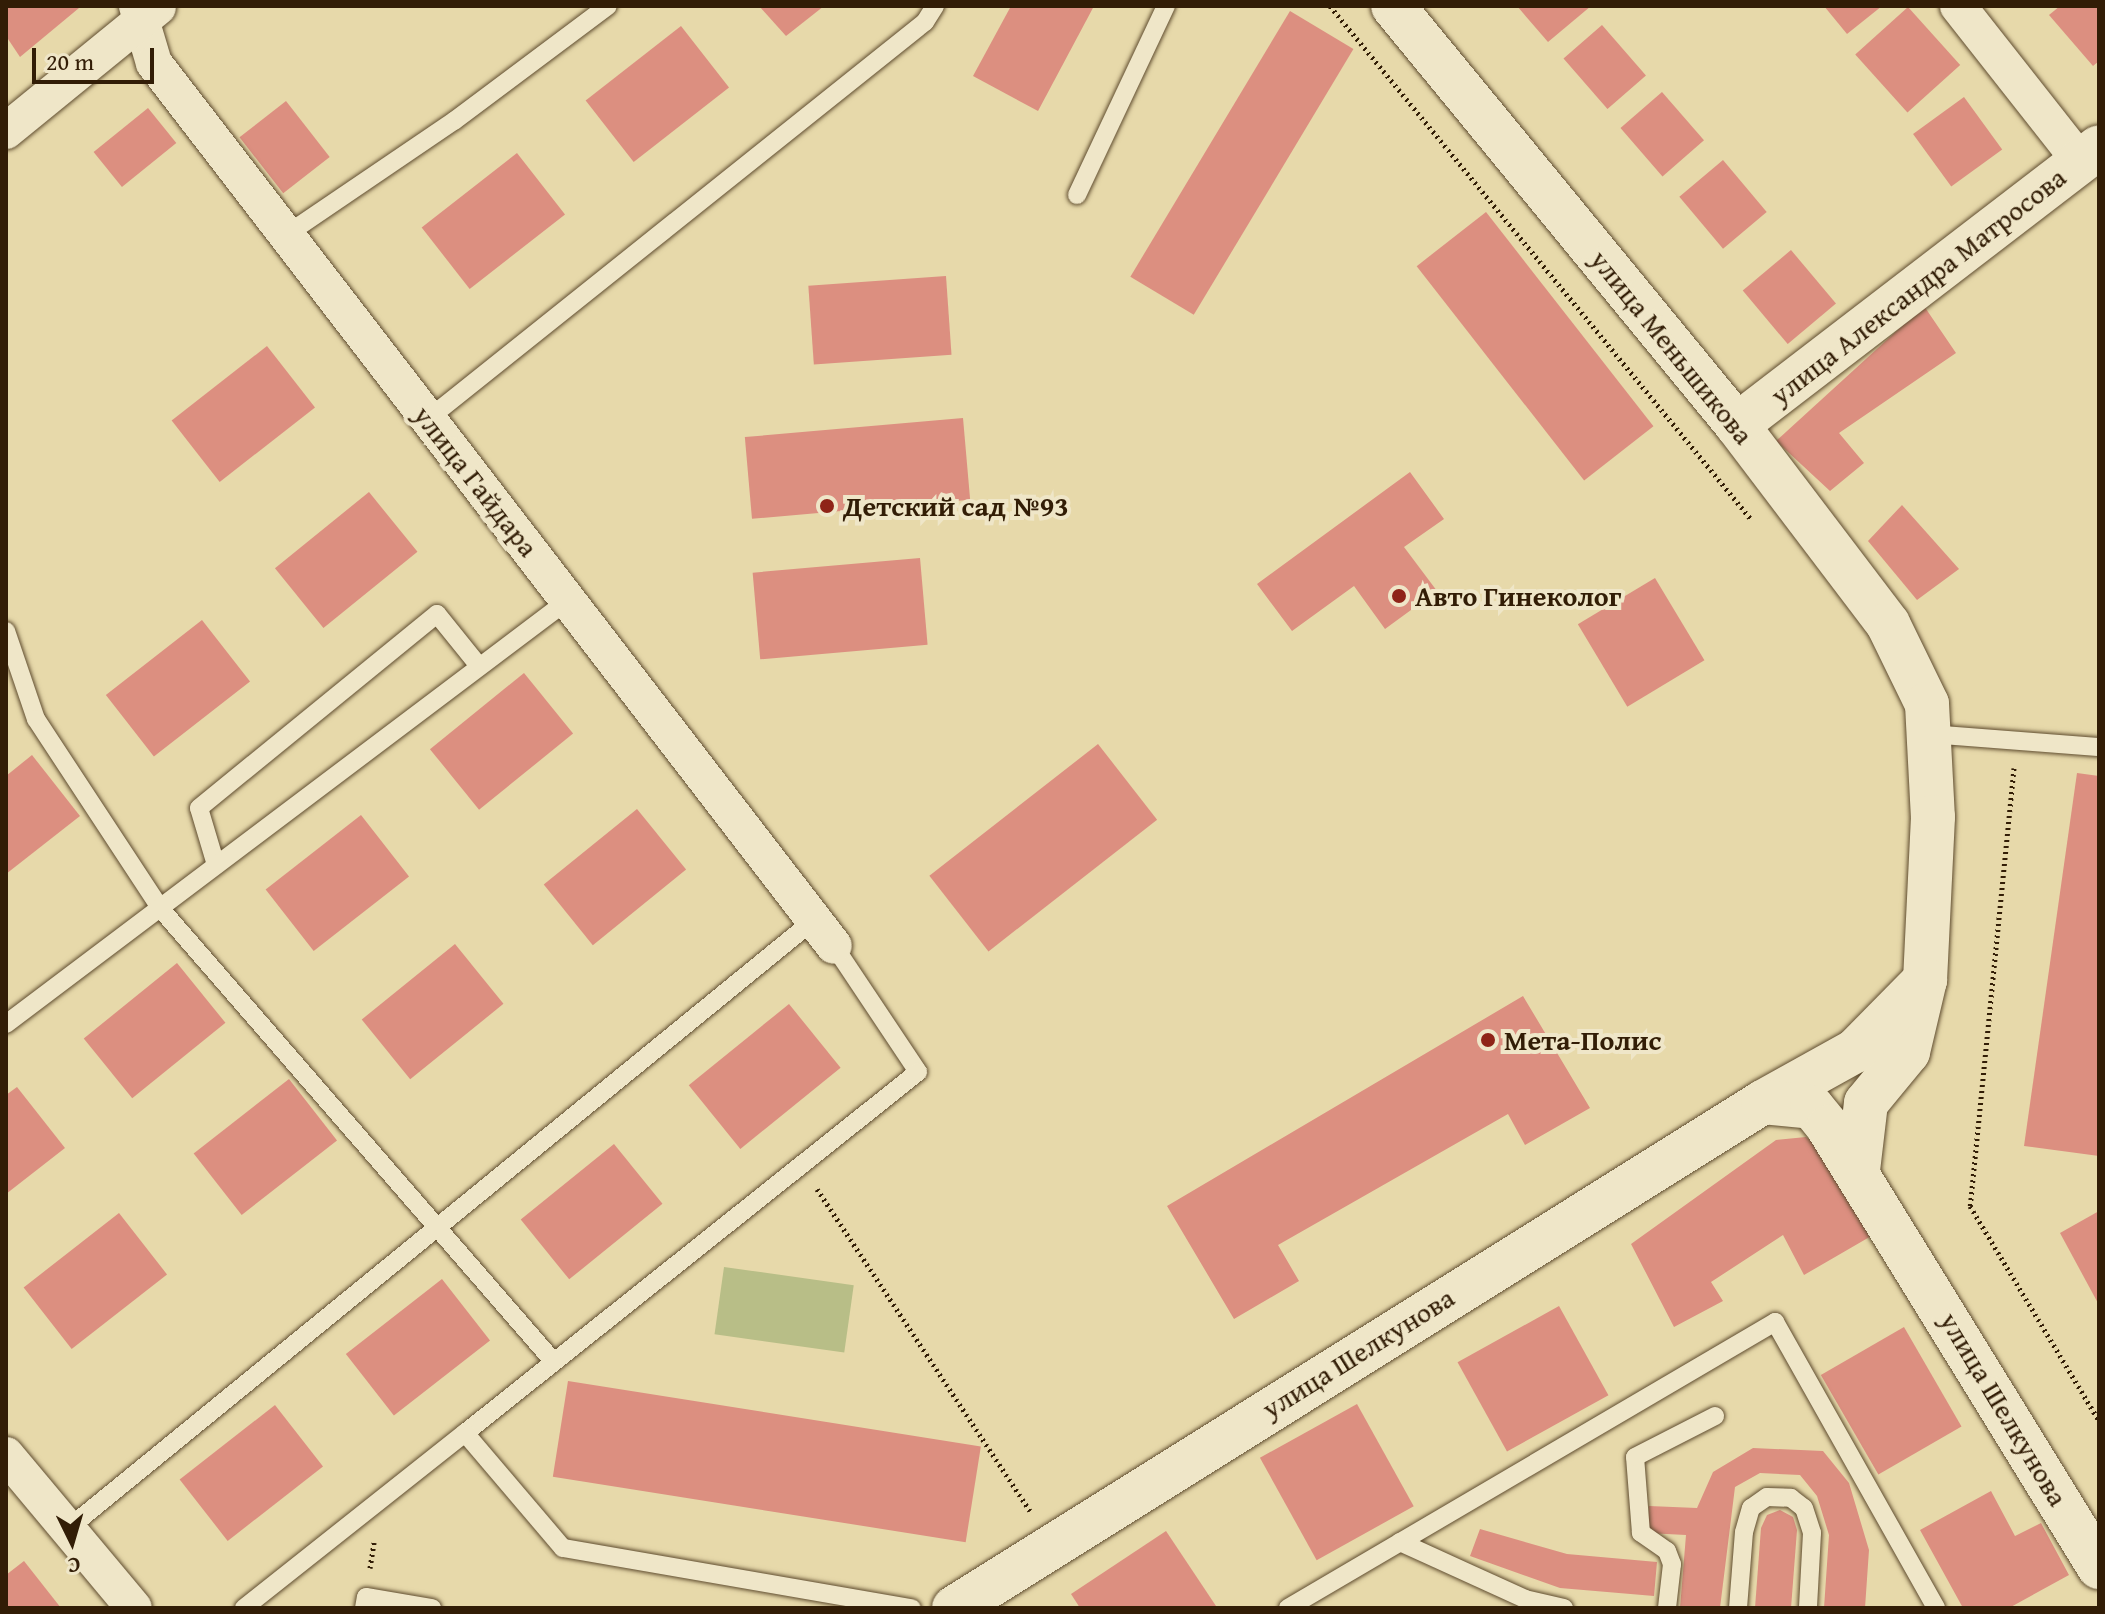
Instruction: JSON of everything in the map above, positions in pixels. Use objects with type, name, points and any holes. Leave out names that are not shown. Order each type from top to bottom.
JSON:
[{"type":"street","name":"улица Меньшикова","points":[[1393,6],[1737,425],[1888,624],[1928,719]]},
{"type":"street","points":[[1958,6],[2090,154]]},
{"type":"street","name":"улица Гайдара","points":[[146,11],[154,63],[824,933]]},
{"type":"street","points":[[6,131],[146,11]]},
{"type":"street","name":"улица Александра Матросова","points":[[1737,425],[2090,154]]},
{"type":"street","points":[[1858,1170],[1866,1103],[1908,1052],[1925,980],[1933,817],[1928,719]]},
{"type":"street","name":"улица Шелкунова","points":[[954,1608],[1763,1102],[1855,1051],[1925,980]]},
{"type":"street","name":"улица Шелкунова","points":[[1763,1102],[1812,1107],[1858,1170],[2099,1567]]},
{"type":"street","points":[[6,1455],[70,1527],[134,1608]]},
{"type":"lane","points":[[286,235],[454,121],[608,6]]},
{"type":"lane","points":[[428,419],[925,22],[935,6]]},
{"type":"lane","points":[[1077,195],[1166,6]]},
{"type":"lane","points":[[6,1024],[567,601]]},
{"type":"lane","points":[[216,865],[199,808],[437,614],[479,666]]},
{"type":"lane","points":[[6,631],[36,719],[160,908],[554,1362]]},
{"type":"lane","points":[[1928,719],[2099,747]]},
{"type":"lane","points":[[70,1527],[438,1227],[824,933],[918,1072],[244,1608]]},
{"type":"lane","points":[[1288,1608],[1775,1322],[1936,1608]]},
{"type":"lane","points":[[1667,1608],[1672,1564],[1667,1551],[1641,1533],[1635,1457],[1715,1416]]},
{"type":"lane","points":[[465,1433],[563,1548],[912,1608]]},
{"type":"lane","points":[[1738,1608],[1744,1532],[1751,1508],[1767,1497],[1791,1498],[1804,1508],[1812,1533],[1808,1608]]},
{"type":"lane","points":[[1400,1542],[1525,1599],[1564,1608]]},
{"type":"lane","points":[[364,1608],[366,1597],[432,1608]]},
{"type":"path","points":[[1330,6],[1760,530]]},
{"type":"path","points":[[2001,763],[2015,765],[1970,1206],[2099,1421]]},
{"type":"path","points":[[801,1165],[1031,1513]]},
{"type":"green space","points":[[724,1267],[854,1285],[844,1353],[715,1334]]},
{"type":"building","points":[[6,6],[79,8],[20,57],[6,36]]},
{"type":"building","points":[[759,6],[824,6],[786,36]]},
{"type":"building","points":[[1011,6],[1094,6],[1038,111],[973,76]]},
{"type":"building","points":[[1517,6],[1591,6],[1548,42]]},
{"type":"building","points":[[1824,6],[1882,6],[1847,34]]},
{"type":"building","points":[[2060,6],[2099,6],[2099,61],[2093,66],[2049,15]]},
{"type":"building","points":[[1908,7],[1960,65],[1907,112],[1855,55]]},
{"type":"building","points":[[1290,11],[1353,49],[1194,315],[1130,277]]},
{"type":"building","points":[[1602,25],[1646,76],[1607,109],[1564,58]]},
{"type":"building","points":[[681,26],[729,87],[634,162],[586,100]]},
{"type":"building","points":[[1662,92],[1704,140],[1662,176],[1620,128]]},
{"type":"building","points":[[1964,97],[2002,150],[1951,187],[1913,134]]},
{"type":"building","points":[[286,101],[330,157],[283,193],[240,137]]},
{"type":"building","points":[[148,108],[176,143],[122,187],[94,152]]},
{"type":"building","points":[[517,153],[565,214],[470,289],[422,227]]},
{"type":"building","points":[[1723,160],[1767,212],[1723,249],[1679,197]]},
{"type":"building","points":[[1486,212],[1653,426],[1584,481],[1417,266]]},
{"type":"building","points":[[1791,250],[1836,304],[1788,344],[1743,290]]},
{"type":"building","points":[[946,276],[952,355],[814,364],[808,286]]},
{"type":"building","points":[[1924,306],[1956,353],[1839,433],[1864,463],[1830,491],[1776,441]]},
{"type":"building","points":[[267,346],[315,407],[220,482],[172,420]]},
{"type":"building","points":[[963,418],[970,500],[752,519],[745,437]]},
{"type":"building","points":[[1410,472],[1444,519],[1404,547],[1437,591],[1385,629],[1354,586],[1292,631],[1257,584]]},
{"type":"building","points":[[369,492],[417,552],[323,628],[275,568]]},
{"type":"building","points":[[1902,505],[1959,569],[1917,600],[1868,541]]},
{"type":"building","points":[[920,558],[928,645],[760,659],[753,573]]},
{"type":"building","points":[[1655,578],[1704,660],[1627,707],[1578,624]]},
{"type":"building","points":[[202,620],[250,681],[154,757],[106,695]]},
{"type":"building","points":[[524,673],[573,734],[479,810],[430,749]]},
{"type":"building","points":[[1098,744],[1157,820],[988,951],[929,876]]},
{"type":"building","points":[[32,755],[80,816],[6,874],[6,776]]},
{"type":"building","points":[[2077,773],[2099,776],[2099,1156],[2024,1146]]},
{"type":"building","points":[[637,809],[686,870],[593,945],[544,885]]},
{"type":"building","points":[[361,815],[409,876],[314,951],[266,889]]},
{"type":"building","points":[[455,944],[503,1004],[410,1079],[362,1020]]},
{"type":"building","points":[[177,963],[225,1023],[132,1098],[84,1039]]},
{"type":"building","points":[[1523,996],[1590,1108],[1525,1145],[1508,1114],[1278,1245],[1299,1281],[1234,1319],[1167,1206]]},
{"type":"building","points":[[789,1004],[841,1068],[740,1149],[689,1085]]},
{"type":"building","points":[[289,1079],[337,1140],[242,1215],[194,1153]]},
{"type":"building","points":[[17,1087],[65,1148],[6,1194],[6,1095]]},
{"type":"building","points":[[1806,1137],[1827,1154],[1873,1235],[1804,1275],[1783,1235],[1711,1282],[1723,1301],[1674,1327],[1631,1244],[1776,1140]]},
{"type":"building","points":[[614,1144],[662,1204],[569,1279],[521,1220]]},
{"type":"building","points":[[2099,1211],[2099,1305],[2060,1233]]},
{"type":"building","points":[[119,1213],[167,1274],[72,1349],[24,1287]]},
{"type":"building","points":[[442,1279],[490,1340],[394,1416],[346,1354]]},
{"type":"building","points":[[1559,1306],[1608,1395],[1507,1451],[1458,1362]]},
{"type":"building","points":[[1904,1327],[1962,1427],[1878,1475],[1821,1375]]},
{"type":"building","points":[[568,1381],[981,1446],[966,1542],[553,1477]]},
{"type":"building","points":[[1357,1404],[1414,1506],[1317,1560],[1260,1458]]},
{"type":"building","points":[[275,1405],[323,1466],[228,1541],[180,1479]]},
{"type":"building","points":[[1753,1448],[1823,1451],[1849,1483],[1869,1550],[1865,1608],[1824,1608],[1829,1535],[1817,1496],[1800,1475],[1760,1473],[1735,1487],[1720,1608],[1680,1608],[1686,1535],[1647,1533],[1649,1506],[1697,1508],[1713,1472]]},
{"type":"building","points":[[1991,1491],[2015,1536],[2041,1523],[2069,1575],[2009,1608],[1963,1608],[1920,1530]]},
{"type":"building","points":[[1780,1510],[1793,1517],[1797,1530],[1791,1608],[1755,1608],[1761,1528],[1767,1515]]},
{"type":"building","points":[[1480,1529],[1567,1554],[1657,1562],[1654,1596],[1560,1588],[1470,1556]]},
{"type":"building","points":[[1166,1531],[1216,1606],[1080,1608],[1071,1594]]},
{"type":"building","points":[[24,1561],[61,1608],[6,1608],[6,1575]]},
{"type":"place","name":"Детский сад №93","points":[[827,506]]},
{"type":"place","name":"Авто Гинеколог","points":[[1399,596]]},
{"type":"place","name":"Мета-Полис","points":[[1488,1040]]}]
